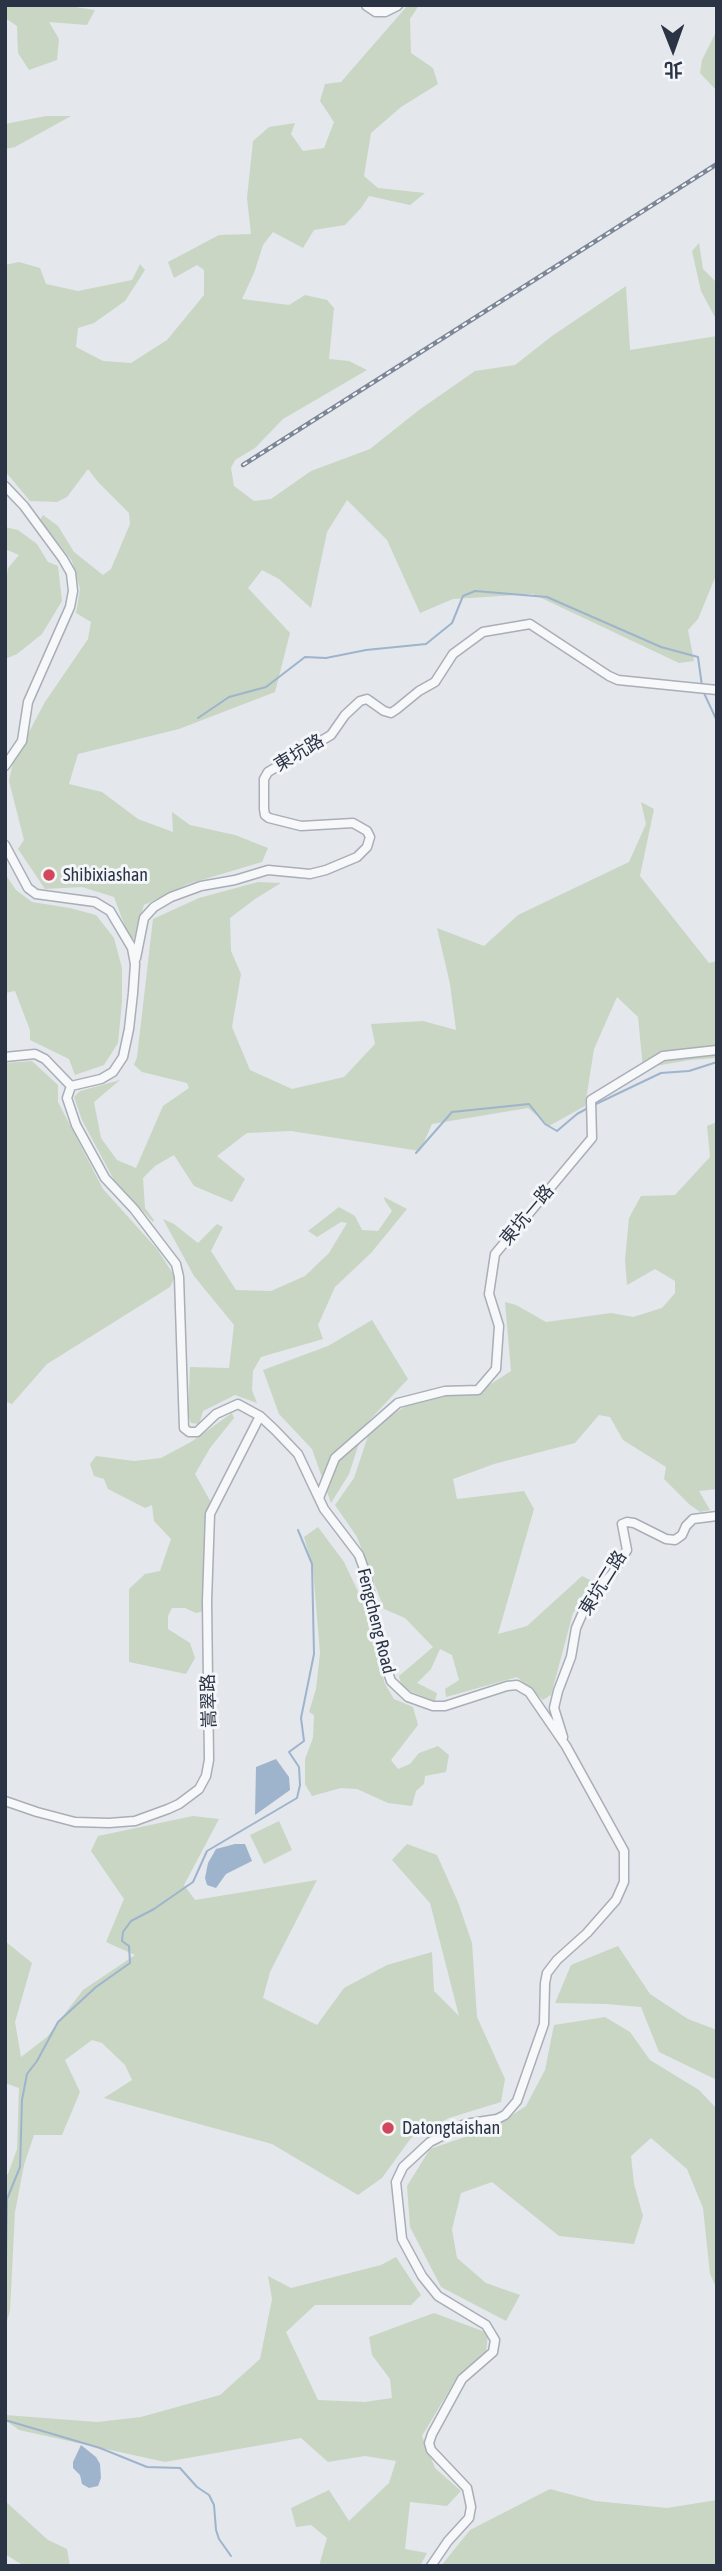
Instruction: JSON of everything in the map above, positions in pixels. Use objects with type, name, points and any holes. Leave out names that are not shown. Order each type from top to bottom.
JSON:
[{"type":"street","points":[[368,5],[384,11],[397,5]]},
{"type":"street","points":[[5,486],[24,506],[63,559],[71,573],[73,591],[70,607],[28,702],[22,741],[5,766]]},
{"type":"street","name":"東坑路","points":[[135,964],[144,918],[154,907],[172,897],[201,886],[268,870],[310,874],[357,857],[367,847],[370,837],[353,823],[301,826],[265,815],[264,779],[268,772],[331,735],[360,701],[367,699],[391,713],[397,709],[435,682],[453,654],[482,632],[530,624],[618,680],[717,690]]},
{"type":"street","points":[[5,845],[28,888],[46,897],[78,898],[95,902],[110,911],[132,948],[135,964],[129,1029],[123,1057],[113,1072],[101,1079],[71,1086]]},
{"type":"street","name":"東坑一路","points":[[319,1498],[335,1458],[398,1404],[445,1391],[478,1390],[496,1369],[499,1326],[489,1294],[495,1254],[592,1138],[591,1100],[663,1056],[717,1051]]},
{"type":"street","points":[[5,1057],[35,1054],[46,1059],[71,1086]]},
{"type":"street","points":[[71,1086],[67,1098],[70,1110],[106,1178],[176,1264],[180,1289],[184,1428],[189,1432],[197,1432],[216,1414],[238,1404],[260,1416]]},
{"type":"street","name":"Fengcheng Road","points":[[260,1416],[298,1454],[324,1509],[359,1555],[367,1577],[383,1658],[391,1681],[408,1697],[433,1706],[444,1706],[517,1685],[536,1698],[624,1851],[624,1882],[616,1900],[547,1973],[544,2024],[517,2101],[505,2115],[497,2119],[465,2123],[430,2142],[403,2167],[396,2182],[402,2239],[422,2276],[438,2296],[486,2325],[495,2340],[493,2352],[462,2379],[432,2434],[431,2450],[467,2488],[471,2507],[469,2518],[448,2541],[432,2566]]},
{"type":"street","name":"嵩翠路","points":[[5,1801],[75,1822],[109,1823],[135,1821],[168,1810],[199,1789],[206,1776],[209,1760],[207,1601],[210,1514],[260,1416]]},
{"type":"street","name":"東坑二路","points":[[566,1746],[554,1708],[558,1691],[570,1657],[576,1628],[584,1610],[627,1550],[622,1524],[634,1523],[666,1539],[675,1540],[693,1519],[717,1516]]},
{"type":"green space","points":[[5,5],[63,5],[95,10],[87,25],[49,22],[59,39],[57,60],[29,70],[18,53],[17,26],[5,18]]},
{"type":"green space","points":[[408,5],[419,5],[410,19],[411,53],[433,68],[438,84],[401,107],[371,133],[364,176],[378,188],[425,193],[410,205],[369,196],[345,225],[314,230],[303,248],[273,232],[263,245],[242,299],[289,305],[305,295],[327,300],[334,308],[329,359],[349,361],[367,370],[283,419],[255,448],[235,460],[231,468],[234,486],[254,501],[271,499],[311,471],[370,449],[475,371],[515,365],[552,336],[626,286],[630,350],[717,336],[717,573],[698,619],[688,630],[694,661],[679,663],[533,594],[453,599],[420,613],[387,540],[347,500],[327,532],[311,608],[279,579],[262,570],[248,588],[290,633],[275,692],[179,729],[78,754],[69,784],[102,792],[138,819],[173,832],[172,812],[190,825],[235,835],[268,848],[262,862],[188,884],[144,905],[134,939],[129,937],[114,897],[82,887],[45,889],[18,849],[24,840],[9,781],[13,762],[45,702],[88,639],[91,622],[76,613],[80,589],[72,561],[40,520],[43,515],[58,526],[74,552],[103,575],[111,569],[130,524],[129,513],[88,469],[67,497],[57,502],[30,501],[5,471],[5,265],[19,262],[40,268],[46,284],[78,291],[132,280],[140,264],[145,270],[125,301],[94,323],[78,328],[76,347],[103,361],[131,363],[167,340],[204,295],[204,270],[197,265],[174,278],[168,262],[219,235],[251,234],[247,198],[253,141],[269,127],[295,123],[291,134],[303,151],[324,148],[334,122],[320,101],[325,84],[341,82]]},
{"type":"green space","points":[[717,30],[717,91],[700,73],[702,60]]},
{"type":"green space","points":[[46,116],[71,116],[15,147],[5,149],[5,124]]},
{"type":"green space","points":[[699,243],[703,269],[717,283],[717,321],[701,291],[692,251]]},
{"type":"green space","points":[[5,527],[18,530],[37,544],[48,562],[58,566],[62,601],[42,634],[17,654],[5,659],[5,591],[8,568],[19,555],[5,549]]},
{"type":"green space","points":[[641,802],[654,809],[640,876],[709,963],[717,961],[717,1058],[643,1068],[638,1017],[617,997],[594,1049],[585,1106],[549,1126],[528,1108],[432,1124],[420,1151],[291,1131],[247,1133],[217,1156],[245,1179],[232,1202],[194,1186],[174,1155],[155,1166],[143,1178],[145,1208],[153,1222],[114,1180],[82,1120],[74,1097],[80,1091],[120,1080],[94,1102],[101,1138],[117,1160],[136,1168],[163,1106],[189,1088],[187,1083],[142,1072],[134,1065],[153,919],[199,898],[258,882],[281,883],[230,918],[231,951],[241,974],[232,1027],[250,1070],[292,1089],[344,1077],[375,1044],[371,1024],[423,1021],[456,1030],[450,984],[437,928],[484,946],[518,915],[629,862],[646,824]]},
{"type":"green space","points":[[5,874],[16,890],[32,902],[96,915],[114,938],[122,968],[122,1002],[118,1043],[104,1065],[75,1075],[69,1059],[30,1040],[30,1030],[15,991],[5,993]]},
{"type":"green space","points":[[32,1061],[58,1085],[58,1102],[103,1189],[157,1249],[175,1277],[170,1287],[47,1364],[12,1404],[5,1401],[5,1063]]},
{"type":"green space","points":[[717,1122],[717,1489],[699,1491],[710,1510],[700,1512],[689,1504],[664,1479],[666,1467],[623,1440],[610,1417],[599,1415],[575,1443],[494,1464],[453,1479],[457,1499],[524,1491],[534,1509],[498,1634],[527,1626],[582,1576],[596,1583],[573,1613],[551,1695],[543,1700],[517,1677],[446,1697],[445,1689],[459,1680],[452,1655],[440,1649],[431,1669],[417,1683],[437,1693],[435,1701],[402,1688],[399,1676],[433,1647],[405,1618],[384,1609],[357,1537],[335,1505],[354,1478],[370,1430],[413,1401],[447,1394],[477,1393],[511,1371],[505,1302],[516,1305],[546,1322],[611,1313],[633,1317],[662,1308],[675,1293],[675,1281],[655,1269],[627,1285],[625,1260],[629,1218],[641,1196],[675,1195],[710,1157],[707,1126]]},
{"type":"green space","points":[[384,1197],[407,1209],[371,1253],[335,1287],[318,1325],[323,1339],[261,1357],[253,1371],[252,1390],[257,1403],[235,1395],[203,1411],[199,1424],[191,1423],[188,1414],[190,1367],[229,1368],[234,1325],[194,1276],[163,1219],[198,1243],[217,1224],[223,1227],[211,1251],[236,1290],[271,1291],[305,1276],[329,1253],[347,1223],[341,1222],[317,1237],[308,1231],[339,1207],[355,1216],[362,1230],[378,1231],[392,1211]]},
{"type":"green space","points":[[372,1320],[408,1379],[365,1425],[349,1474],[331,1503],[312,1449],[279,1414],[263,1370],[328,1346]]},
{"type":"green space","points":[[232,1413],[234,1418],[210,1448],[195,1474],[212,1504],[203,1611],[196,1613],[185,1608],[172,1608],[168,1616],[168,1629],[190,1643],[195,1658],[186,1674],[129,1662],[129,1589],[145,1574],[160,1571],[171,1539],[154,1521],[152,1505],[145,1508],[108,1489],[104,1479],[94,1476],[90,1464],[96,1456],[134,1461],[161,1458],[191,1442]]},
{"type":"green space","points":[[318,1527],[344,1562],[362,1600],[385,1684],[394,1699],[413,1707],[418,1725],[391,1760],[398,1769],[410,1764],[419,1753],[438,1746],[449,1755],[446,1772],[425,1776],[424,1784],[416,1791],[412,1806],[388,1803],[357,1789],[341,1788],[312,1796],[305,1784],[305,1759],[313,1738],[314,1715],[309,1712],[316,1689],[320,1653],[313,1569],[304,1537]]},
{"type":"green space","points":[[193,1816],[219,1819],[184,1885],[195,1900],[317,1880],[270,1972],[263,1998],[317,2025],[344,1988],[387,1965],[432,1952],[434,1991],[459,2016],[430,1903],[392,1860],[407,1844],[437,1855],[458,1902],[472,1943],[477,2017],[505,2079],[501,2102],[449,2118],[411,2138],[382,2178],[358,2195],[272,2144],[104,2098],[132,2080],[125,2065],[102,2043],[92,2040],[65,2060],[80,2092],[62,2135],[34,2135],[24,2165],[15,2212],[10,2311],[5,2328],[5,2176],[17,2149],[19,2088],[5,2083],[5,1941],[32,1963],[15,2022],[21,2057],[47,2037],[83,1990],[135,1955],[106,1942],[124,1899],[91,1851],[98,1836]]},
{"type":"green space","points":[[279,1821],[292,1850],[264,1864],[250,1835]]},
{"type":"green space","points":[[618,1946],[650,1994],[688,2019],[717,2030],[717,2080],[659,2052],[641,2007],[555,2003],[571,1965]]},
{"type":"green space","points":[[605,2017],[630,2032],[650,2060],[699,2090],[717,2109],[717,2289],[710,2274],[703,2208],[687,2169],[651,2138],[631,2156],[634,2184],[643,2216],[634,2244],[559,2236],[492,2182],[461,2193],[452,2229],[457,2258],[486,2283],[520,2295],[506,2321],[441,2287],[410,2227],[407,2186],[430,2149],[494,2127],[526,2106],[545,2070],[554,2025]]},
{"type":"green space","points":[[396,2257],[421,2295],[411,2305],[315,2305],[286,2332],[318,2400],[365,2402],[392,2398],[390,2379],[372,2355],[369,2337],[434,2313],[488,2333],[486,2353],[456,2379],[422,2436],[435,2468],[461,2491],[447,2506],[410,2502],[405,2549],[427,2553],[420,2566],[319,2566],[327,2538],[311,2525],[296,2527],[291,2508],[329,2490],[349,2521],[389,2483],[396,2461],[365,2456],[328,2462],[301,2438],[165,2462],[19,2430],[5,2420],[5,2415],[97,2422],[141,2417],[220,2395],[260,2359],[272,2299],[268,2276],[291,2288],[381,2265]]},
{"type":"green space","points":[[550,2489],[595,2501],[667,2508],[717,2500],[717,2566],[441,2566],[470,2530]]},
{"type":"green space","points":[[5,2501],[48,2540],[67,2549],[70,2566],[24,2566],[5,2554]]},
{"type":"water","points":[[276,1759],[289,1777],[290,1790],[255,1815],[256,1767]]},
{"type":"water","points":[[245,1844],[252,1861],[226,1874],[216,1888],[207,1885],[205,1878],[208,1863],[216,1849]]},
{"type":"water","points":[[81,2445],[96,2457],[100,2464],[101,2478],[98,2486],[89,2488],[82,2484],[80,2475],[73,2468]]},
{"type":"waterway","points":[[198,718],[229,697],[266,687],[305,657],[326,658],[366,650],[426,644],[452,623],[463,596],[475,591],[547,597],[661,647],[698,657],[702,686]]},
{"type":"waterway","points":[[703,691],[717,721]]},
{"type":"waterway","points":[[596,1104],[661,1073],[689,1071],[717,1062]]},
{"type":"waterway","points":[[416,1153],[452,1112],[529,1104],[545,1124],[557,1131],[588,1108]]},
{"type":"waterway","points":[[5,2323],[7,2199],[20,2167],[22,2100],[27,2074],[58,2022],[96,1987],[130,1963],[129,1946],[122,1941],[123,1932],[131,1921],[193,1882],[207,1851],[297,1798],[300,1785],[299,1767],[289,1752],[304,1741],[301,1718],[314,1654],[312,1564],[298,1530]]},
{"type":"waterway","points":[[5,2420],[100,2448],[147,2467],[180,2468],[197,2487],[209,2495],[214,2505],[219,2539],[231,2556]]},
{"type":"railway","points":[[243,465],[717,164]]},
{"type":"place","name":"Shibixiashan","points":[[49,875]]},
{"type":"place","name":"Datongtaishan","points":[[388,2128]]}]
